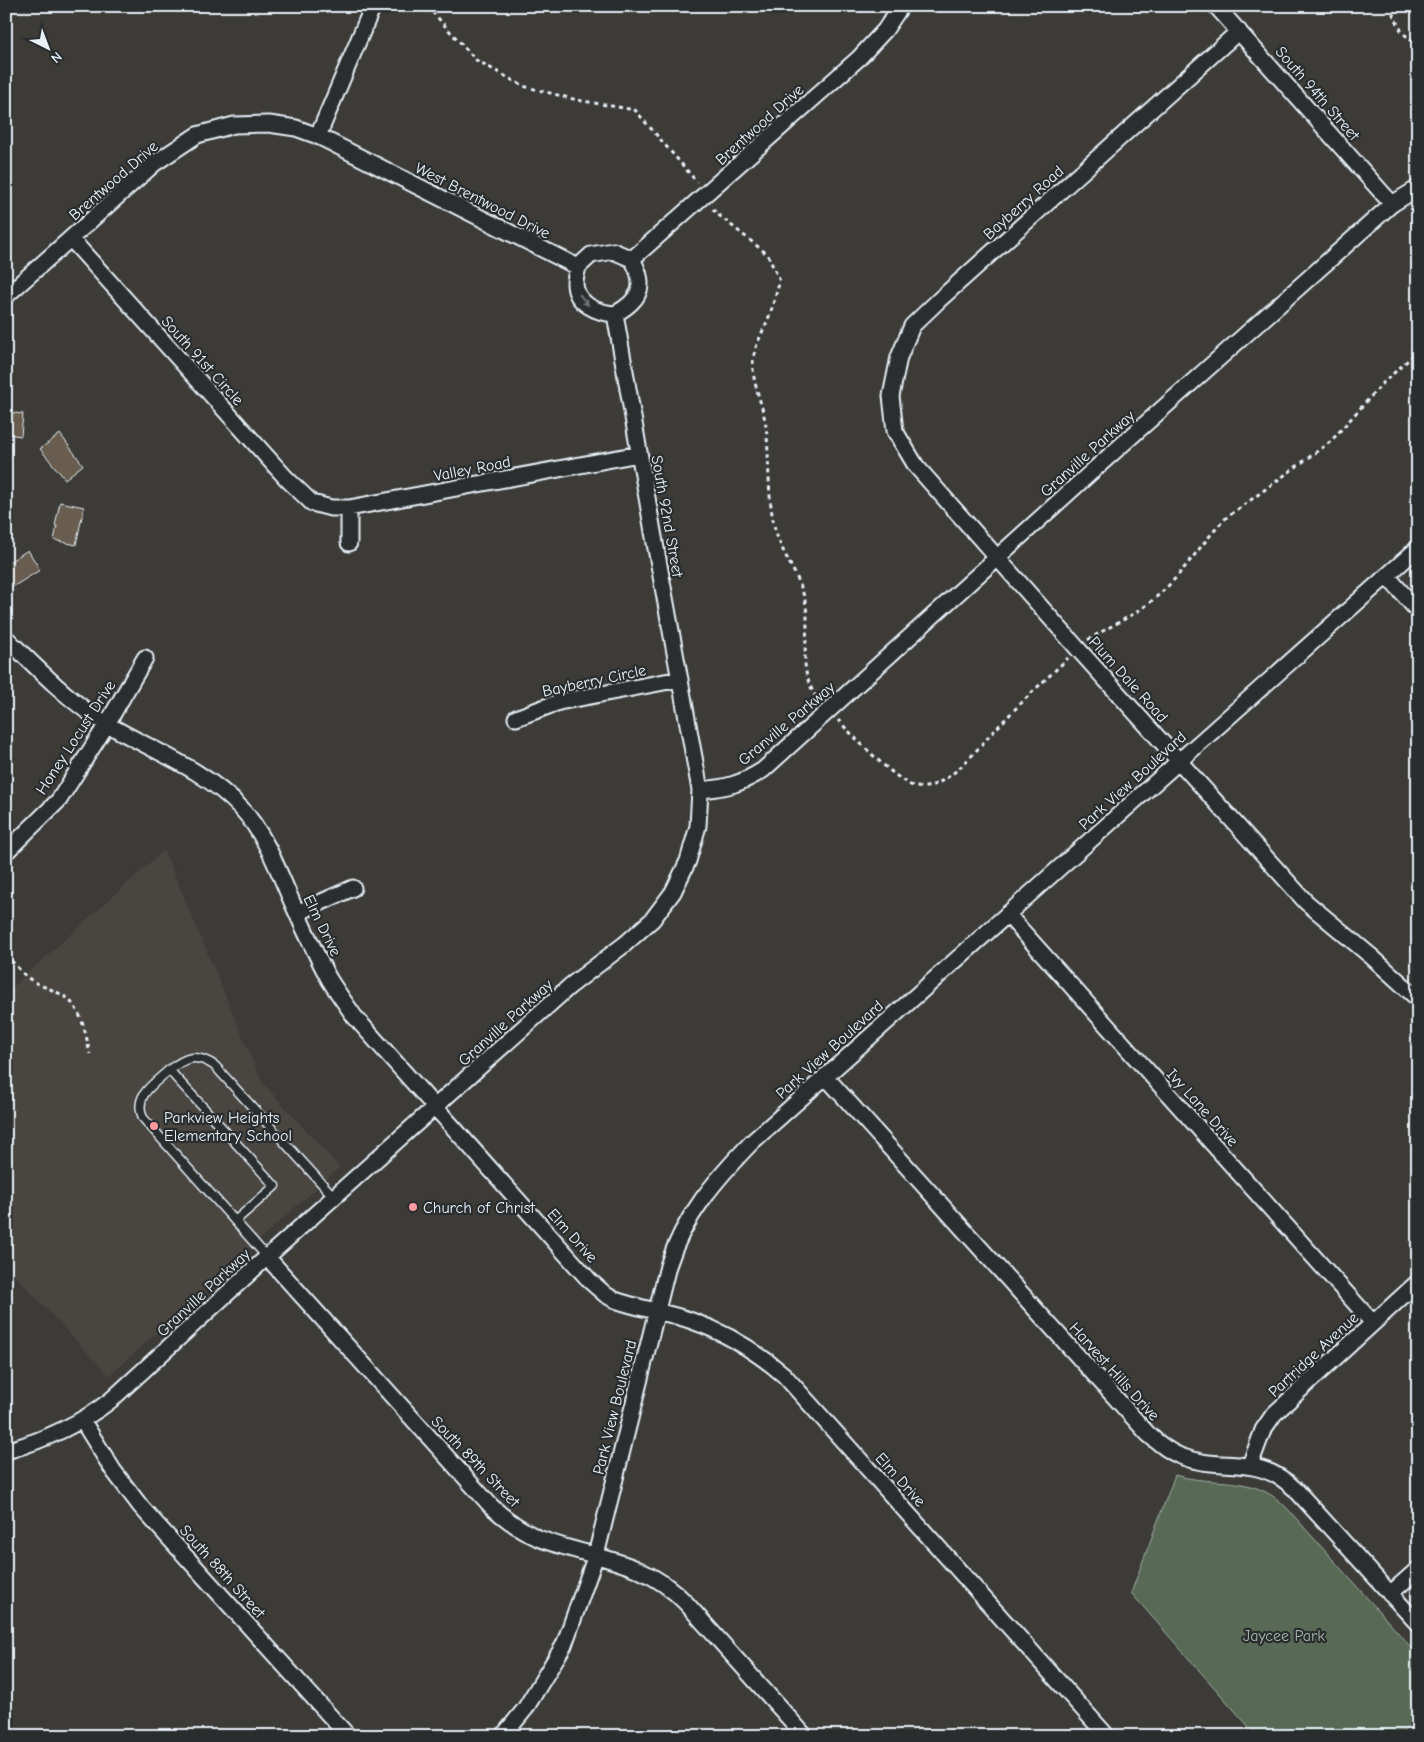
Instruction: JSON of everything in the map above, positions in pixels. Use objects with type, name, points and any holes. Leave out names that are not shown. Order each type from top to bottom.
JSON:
[{"type":"street","points":[[318,136],[373,6]]},
{"type":"street","name":"Brentwood Drive","points":[[632,259],[859,58],[884,30],[901,6]]},
{"type":"street","name":"South 94th Street","points":[[1216,6],[1392,204]]},
{"type":"street","name":"Bayberry Road","points":[[895,431],[891,396],[899,357],[912,326],[1239,31]]},
{"type":"street","name":"Brentwood Drive","points":[[6,296],[156,163],[197,135],[234,125],[269,124],[296,128],[318,136]]},
{"type":"street","name":"West Brentwood Drive","points":[[318,136],[578,267]]},
{"type":"street","name":"Granville Parkway","points":[[6,1451],[46,1438],[98,1410],[570,986],[625,944],[652,920],[673,892],[688,861],[698,826],[700,790],[729,787],[741,783],[763,770],[1392,204],[1418,188]]},
{"type":"street","name":"South 91st Circle","points":[[71,239],[279,470],[312,503]]},
{"type":"street","points":[[613,251],[632,259],[640,280],[637,298],[630,305],[615,314],[607,314],[592,308],[581,300],[575,284],[578,267],[591,255],[613,251]]},
{"type":"street","name":"South 92nd Street","points":[[615,314],[700,790]]},
{"type":"street","name":"Plum Dale Road","points":[[895,431],[916,466],[1306,902],[1372,956],[1418,999]]},
{"type":"street","name":"Valley Road","points":[[312,503],[331,508],[349,508],[639,454]]},
{"type":"street","points":[[349,508],[349,544]]},
{"type":"street","name":"Park View Boulevard","points":[[503,1736],[525,1709],[564,1645],[596,1555],[672,1254],[683,1229],[698,1204],[729,1165],[752,1142],[1418,548]]},
{"type":"street","points":[[1386,576],[1418,611]]},
{"type":"street","name":"Elm Drive","points":[[6,638],[66,694],[88,711],[124,734],[192,768],[217,785],[235,802],[249,817],[257,831],[330,979],[354,1016],[598,1288],[615,1300],[692,1321],[736,1339],[784,1375],[1107,1736]]},
{"type":"street","name":"Honey Locust Drive","points":[[6,852],[59,800],[107,724],[145,658]]},
{"type":"street","name":"Bayberry Circle","points":[[516,718],[559,702],[680,679]]},
{"type":"street","points":[[297,913],[353,888]]},
{"type":"street","name":"Ivy Lane Drive","points":[[1006,914],[1372,1323]]},
{"type":"street","name":"Harvest Hills Drive","points":[[825,1076],[1148,1434],[1163,1447],[1181,1456],[1213,1463],[1250,1465],[1270,1472],[1291,1485],[1418,1624]]},
{"type":"street","name":"South 89th Street","points":[[268,1257],[491,1506],[513,1524],[539,1538],[643,1571],[667,1584],[805,1736]]},
{"type":"street","name":"Partridge Avenue","points":[[1250,1465],[1261,1435],[1274,1414],[1418,1282]]},
{"type":"street","name":"South 88th Street","points":[[82,1420],[113,1470],[141,1507],[348,1736]]},
{"type":"street","points":[[1390,1594],[1418,1569]]},
{"type":"lane","points":[[268,1257],[143,1118],[140,1107],[142,1096],[169,1070],[186,1059],[194,1058],[202,1059],[215,1066],[334,1198]]},
{"type":"lane","points":[[169,1070],[275,1186],[235,1221]]},
{"type":"path","points":[[426,6],[476,60],[523,86],[578,100],[635,110],[697,183]]},
{"type":"path","points":[[1389,6],[1402,32],[1418,47]]},
{"type":"path","points":[[713,209],[767,254],[780,281],[756,348],[753,368],[766,425],[772,517],[779,541],[802,588],[805,599],[807,614],[804,663],[806,675],[821,703]]},
{"type":"path","points":[[1084,644],[1088,639],[1141,609],[1158,596],[1174,580],[1213,530],[1226,518],[1330,442],[1383,383],[1418,351]]},
{"type":"path","points":[[835,717],[905,782],[919,787],[930,786],[944,780],[956,771],[1012,711],[1070,656]]},
{"type":"path","points":[[6,955],[31,980],[57,992],[69,1001],[78,1013],[85,1031],[90,1054]]},
{"type":"shaded area","name":"Parkview Heights Elementary School","points":[[164,850],[262,1082],[340,1167],[109,1376],[6,1266],[6,993]]},
{"type":"green space","name":"Jaycee Park","points":[[1175,1475],[1246,1485],[1272,1496],[1285,1506],[1418,1655],[1418,1718],[1398,1736],[1257,1736],[1131,1593]]},
{"type":"building","points":[[6,412],[23,414],[21,436],[6,434]]},
{"type":"building","points":[[60,434],[83,465],[65,479],[40,449]]},
{"type":"building","points":[[60,502],[84,507],[76,545],[54,540]]},
{"type":"building","points":[[28,550],[40,570],[6,591],[6,564]]},
{"type":"place","name":"Parkview Heights Elementary School","points":[[154,1126]]},
{"type":"place","name":"Church of Christ","points":[[413,1207]]}]
